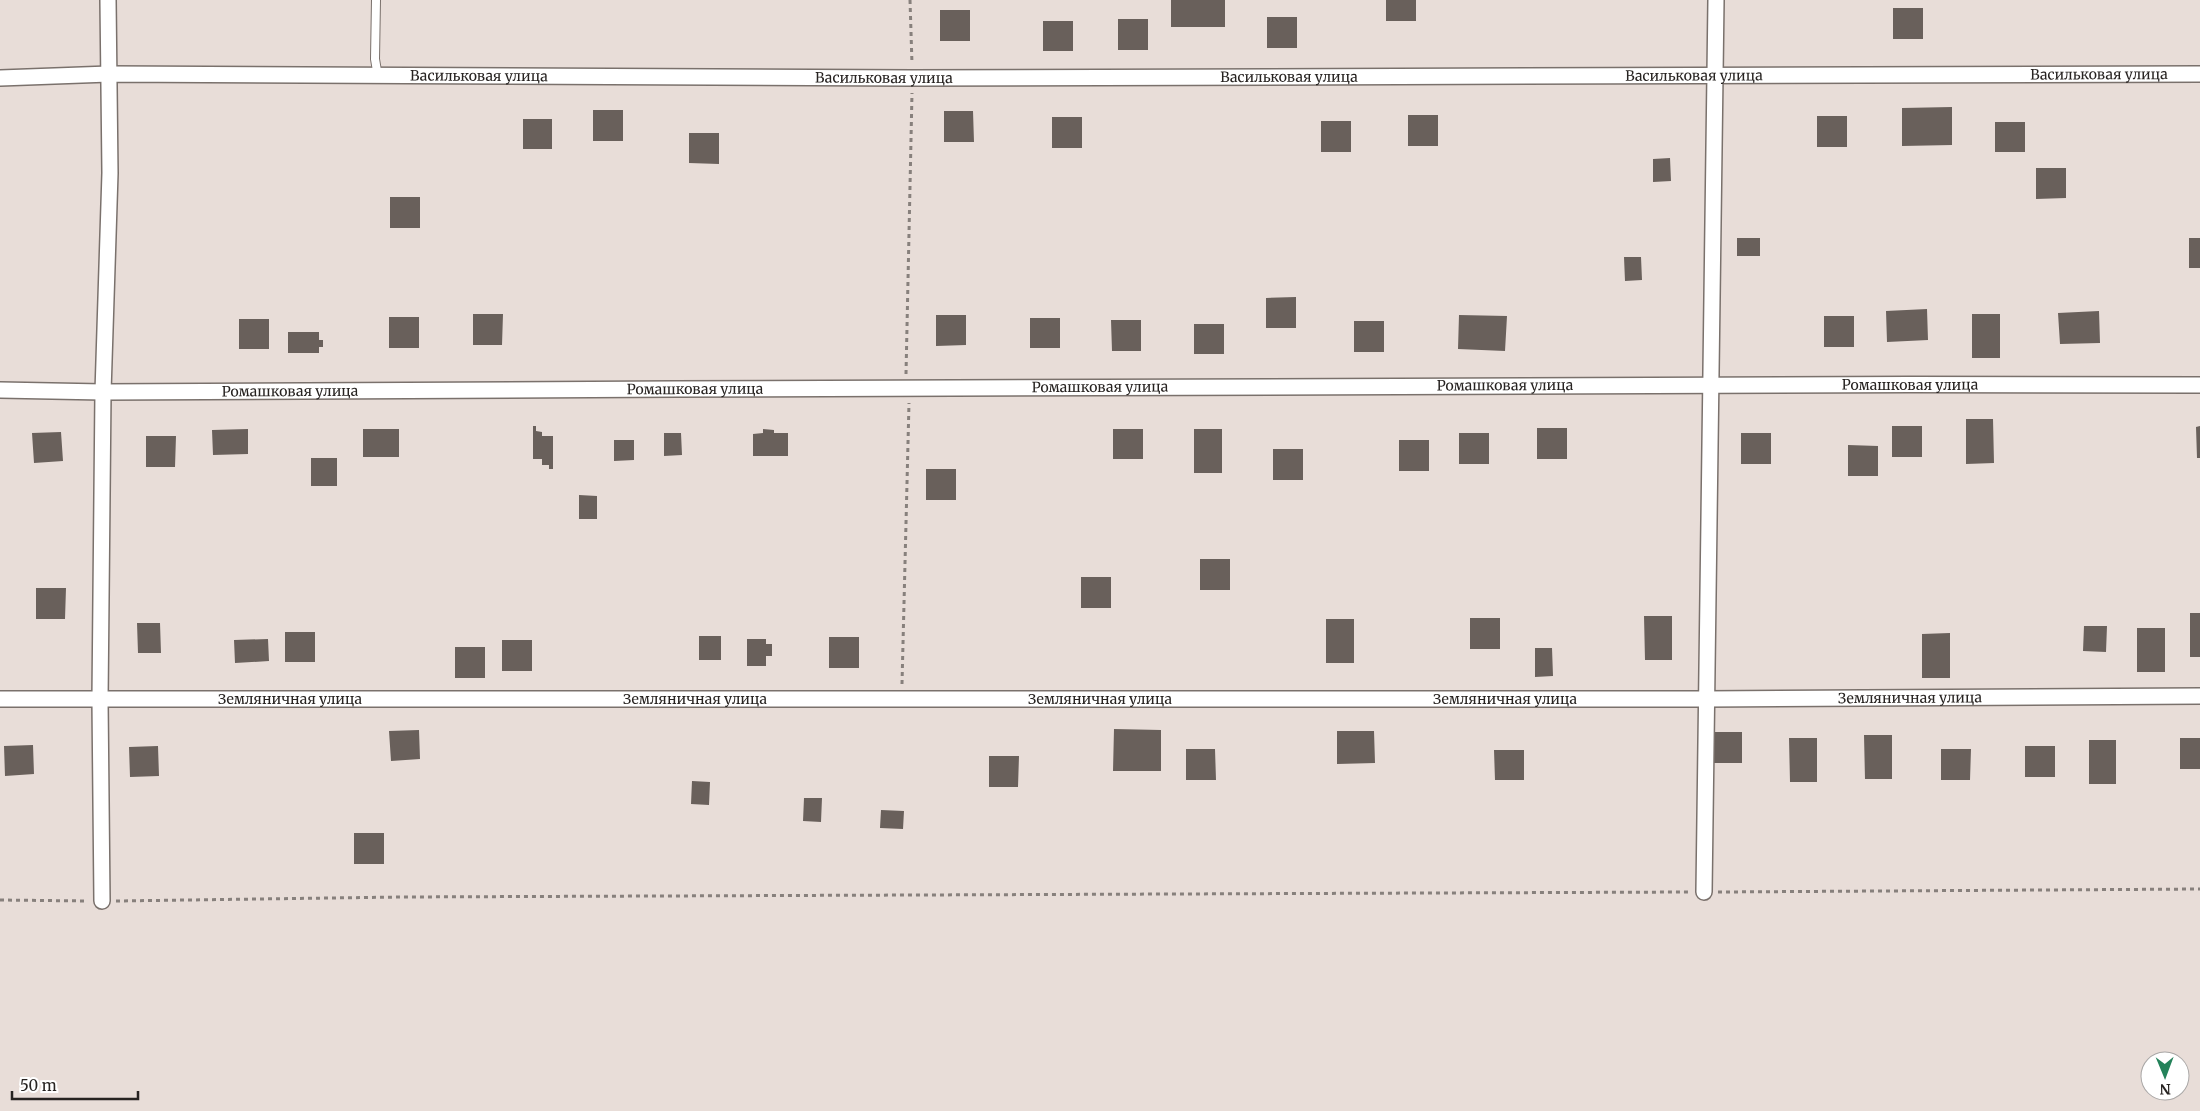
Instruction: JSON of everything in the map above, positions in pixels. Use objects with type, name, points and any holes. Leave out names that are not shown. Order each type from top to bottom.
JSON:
[{"type":"street","points":[[102,901],[100,700],[103,392],[110,173],[108,0]]},
{"type":"street","points":[[1704,892],[1716,0]]},
{"type":"street","name":"Васильковая улица","points":[[0,78],[108,74],[378,77],[912,78],[1716,74],[2200,74]]},
{"type":"street","name":"Ромашковая улица","points":[[0,390],[103,392],[1711,384],[2200,385]]},
{"type":"street","name":"Земляничная улица","points":[[0,699],[1706,699],[2200,696]]},
{"type":"lane","points":[[376,0],[376,60],[378,77]]},
{"type":"path","points":[[901,699],[909,404],[906,389],[912,78],[910,0]]},
{"type":"path","points":[[0,900],[102,901],[402,897],[2200,889]]},
{"type":"building","points":[[1171,0],[1225,0],[1225,27],[1171,27]]},
{"type":"building","points":[[1386,0],[1416,0],[1416,21],[1386,21]]},
{"type":"building","points":[[1893,8],[1923,8],[1923,39],[1893,39]]},
{"type":"building","points":[[940,10],[970,10],[970,41],[940,41]]},
{"type":"building","points":[[1267,17],[1297,17],[1297,48],[1267,48]]},
{"type":"building","points":[[1118,19],[1148,19],[1148,50],[1118,50]]},
{"type":"building","points":[[1043,21],[1073,21],[1073,51],[1043,51]]},
{"type":"building","points":[[1952,107],[1952,145],[1902,146],[1902,108]]},
{"type":"building","points":[[593,110],[623,110],[623,141],[593,141]]},
{"type":"building","points":[[944,111],[973,111],[974,142],[944,142]]},
{"type":"building","points":[[1408,115],[1438,115],[1438,146],[1408,146]]},
{"type":"building","points":[[1817,116],[1847,116],[1847,147],[1817,147]]},
{"type":"building","points":[[1052,117],[1082,117],[1082,148],[1052,148]]},
{"type":"building","points":[[523,119],[552,119],[552,149],[523,149]]},
{"type":"building","points":[[1321,121],[1351,121],[1351,152],[1321,152]]},
{"type":"building","points":[[1995,122],[2025,122],[2025,152],[1995,152]]},
{"type":"building","points":[[689,133],[719,133],[719,164],[689,163]]},
{"type":"building","points":[[1670,158],[1671,181],[1653,182],[1653,159]]},
{"type":"building","points":[[2036,168],[2066,168],[2066,198],[2036,199]]},
{"type":"building","points":[[390,197],[420,197],[420,228],[390,228]]},
{"type":"building","points":[[1737,238],[1760,238],[1760,256],[1737,256]]},
{"type":"building","points":[[2189,238],[2200,238],[2200,268],[2189,268]]},
{"type":"building","points":[[1624,257],[1641,257],[1642,280],[1625,281]]},
{"type":"building","points":[[1296,297],[1296,328],[1266,328],[1266,298]]},
{"type":"building","points":[[1927,309],[1928,340],[1887,342],[1886,311]]},
{"type":"building","points":[[2099,311],[2100,343],[2060,344],[2058,313]]},
{"type":"building","points":[[473,314],[503,314],[502,345],[473,345]]},
{"type":"building","points":[[1972,314],[2000,314],[2000,358],[1972,358]]},
{"type":"building","points":[[936,315],[966,315],[966,345],[936,346]]},
{"type":"building","points":[[1459,315],[1507,316],[1505,351],[1458,349]]},
{"type":"building","points":[[1824,316],[1854,316],[1854,347],[1824,347]]},
{"type":"building","points":[[389,317],[419,317],[419,348],[389,348]]},
{"type":"building","points":[[1030,318],[1060,318],[1060,348],[1030,348]]},
{"type":"building","points":[[239,319],[269,319],[269,349],[239,349]]},
{"type":"building","points":[[1111,320],[1141,320],[1141,351],[1112,351]]},
{"type":"building","points":[[1354,321],[1384,321],[1384,352],[1354,352]]},
{"type":"building","points":[[1194,324],[1224,324],[1224,354],[1194,354]]},
{"type":"building","points":[[288,332],[319,332],[319,340],[323,340],[323,347],[319,347],[319,353],[288,353]]},
{"type":"building","points":[[1966,419],[1993,419],[1994,463],[1966,464]]},
{"type":"building","points":[[533,426],[536,426],[536,431],[542,432],[542,436],[553,436],[553,469],[549,469],[549,465],[542,465],[542,459],[533,459]]},
{"type":"building","points":[[1892,426],[1922,426],[1922,457],[1892,457]]},
{"type":"building","points":[[2200,426],[2200,458],[2197,458],[2196,427]]},
{"type":"building","points":[[1537,428],[1567,428],[1567,459],[1537,459]]},
{"type":"building","points":[[248,429],[248,454],[213,455],[212,430]]},
{"type":"building","points":[[363,429],[399,429],[399,457],[363,457]]},
{"type":"building","points":[[763,429],[774,430],[774,433],[788,433],[788,456],[753,456],[753,434],[763,433]]},
{"type":"building","points":[[1113,429],[1143,429],[1143,459],[1113,459]]},
{"type":"building","points":[[1194,429],[1222,429],[1222,473],[1194,473]]},
{"type":"building","points":[[61,432],[63,461],[34,463],[32,433]]},
{"type":"building","points":[[664,433],[681,433],[682,455],[664,456]]},
{"type":"building","points":[[1459,433],[1489,433],[1489,464],[1459,464]]},
{"type":"building","points":[[1741,433],[1771,433],[1771,464],[1741,464]]},
{"type":"building","points":[[146,436],[176,436],[175,467],[146,467]]},
{"type":"building","points":[[614,440],[634,440],[634,460],[614,461]]},
{"type":"building","points":[[1399,440],[1429,440],[1429,471],[1399,471]]},
{"type":"building","points":[[1848,445],[1878,446],[1878,476],[1848,476]]},
{"type":"building","points":[[1273,449],[1303,449],[1303,480],[1273,480]]},
{"type":"building","points":[[311,458],[337,458],[337,486],[311,486]]},
{"type":"building","points":[[926,469],[956,469],[956,500],[926,500]]},
{"type":"building","points":[[579,495],[597,496],[597,519],[579,519]]},
{"type":"building","points":[[1200,559],[1230,559],[1230,590],[1200,590]]},
{"type":"building","points":[[1081,577],[1111,577],[1111,608],[1081,608]]},
{"type":"building","points":[[36,588],[66,588],[65,619],[36,619]]},
{"type":"building","points":[[2190,613],[2200,613],[2200,657],[2190,657]]},
{"type":"building","points":[[1644,616],[1672,616],[1672,660],[1645,660]]},
{"type":"building","points":[[1470,618],[1500,618],[1500,649],[1470,649]]},
{"type":"building","points":[[1326,619],[1354,619],[1354,663],[1326,663]]},
{"type":"building","points":[[137,623],[160,623],[161,653],[138,653]]},
{"type":"building","points":[[2084,626],[2107,626],[2106,652],[2083,651]]},
{"type":"building","points":[[2137,628],[2165,628],[2165,672],[2137,672]]},
{"type":"building","points":[[285,632],[315,632],[315,662],[285,662]]},
{"type":"building","points":[[1950,633],[1950,678],[1922,678],[1922,634]]},
{"type":"building","points":[[699,636],[721,636],[721,660],[699,660]]},
{"type":"building","points":[[829,637],[859,637],[859,668],[829,668]]},
{"type":"building","points":[[268,639],[269,661],[235,663],[234,640]]},
{"type":"building","points":[[747,639],[766,639],[766,644],[772,644],[772,656],[766,656],[766,666],[747,666]]},
{"type":"building","points":[[502,640],[532,640],[532,671],[502,671]]},
{"type":"building","points":[[455,647],[485,647],[485,678],[455,678]]},
{"type":"building","points":[[1535,648],[1552,648],[1553,676],[1535,677]]},
{"type":"building","points":[[1114,729],[1161,730],[1161,771],[1113,771]]},
{"type":"building","points":[[419,730],[420,759],[391,761],[389,731]]},
{"type":"building","points":[[1337,731],[1374,731],[1375,763],[1337,764]]},
{"type":"building","points":[[1712,732],[1742,732],[1742,763],[1712,763]]},
{"type":"building","points":[[1864,735],[1892,735],[1892,779],[1865,779]]},
{"type":"building","points":[[1789,738],[1817,738],[1817,782],[1790,782]]},
{"type":"building","points":[[2180,738],[2200,738],[2200,769],[2180,769]]},
{"type":"building","points":[[2089,740],[2116,740],[2116,784],[2089,784]]},
{"type":"building","points":[[33,745],[34,774],[5,776],[4,746]]},
{"type":"building","points":[[158,746],[159,776],[130,777],[129,747]]},
{"type":"building","points":[[2025,746],[2055,746],[2055,777],[2025,777]]},
{"type":"building","points":[[1186,749],[1215,749],[1216,780],[1186,780]]},
{"type":"building","points":[[1941,749],[1971,749],[1970,780],[1941,780]]},
{"type":"building","points":[[1494,750],[1524,750],[1524,780],[1495,780]]},
{"type":"building","points":[[989,756],[1019,756],[1018,787],[989,787]]},
{"type":"building","points":[[692,781],[710,782],[709,805],[691,804]]},
{"type":"building","points":[[804,798],[822,798],[821,822],[803,821]]},
{"type":"building","points":[[881,810],[904,811],[903,829],[880,828]]},
{"type":"building","points":[[354,833],[384,833],[384,864],[354,864]]}]
